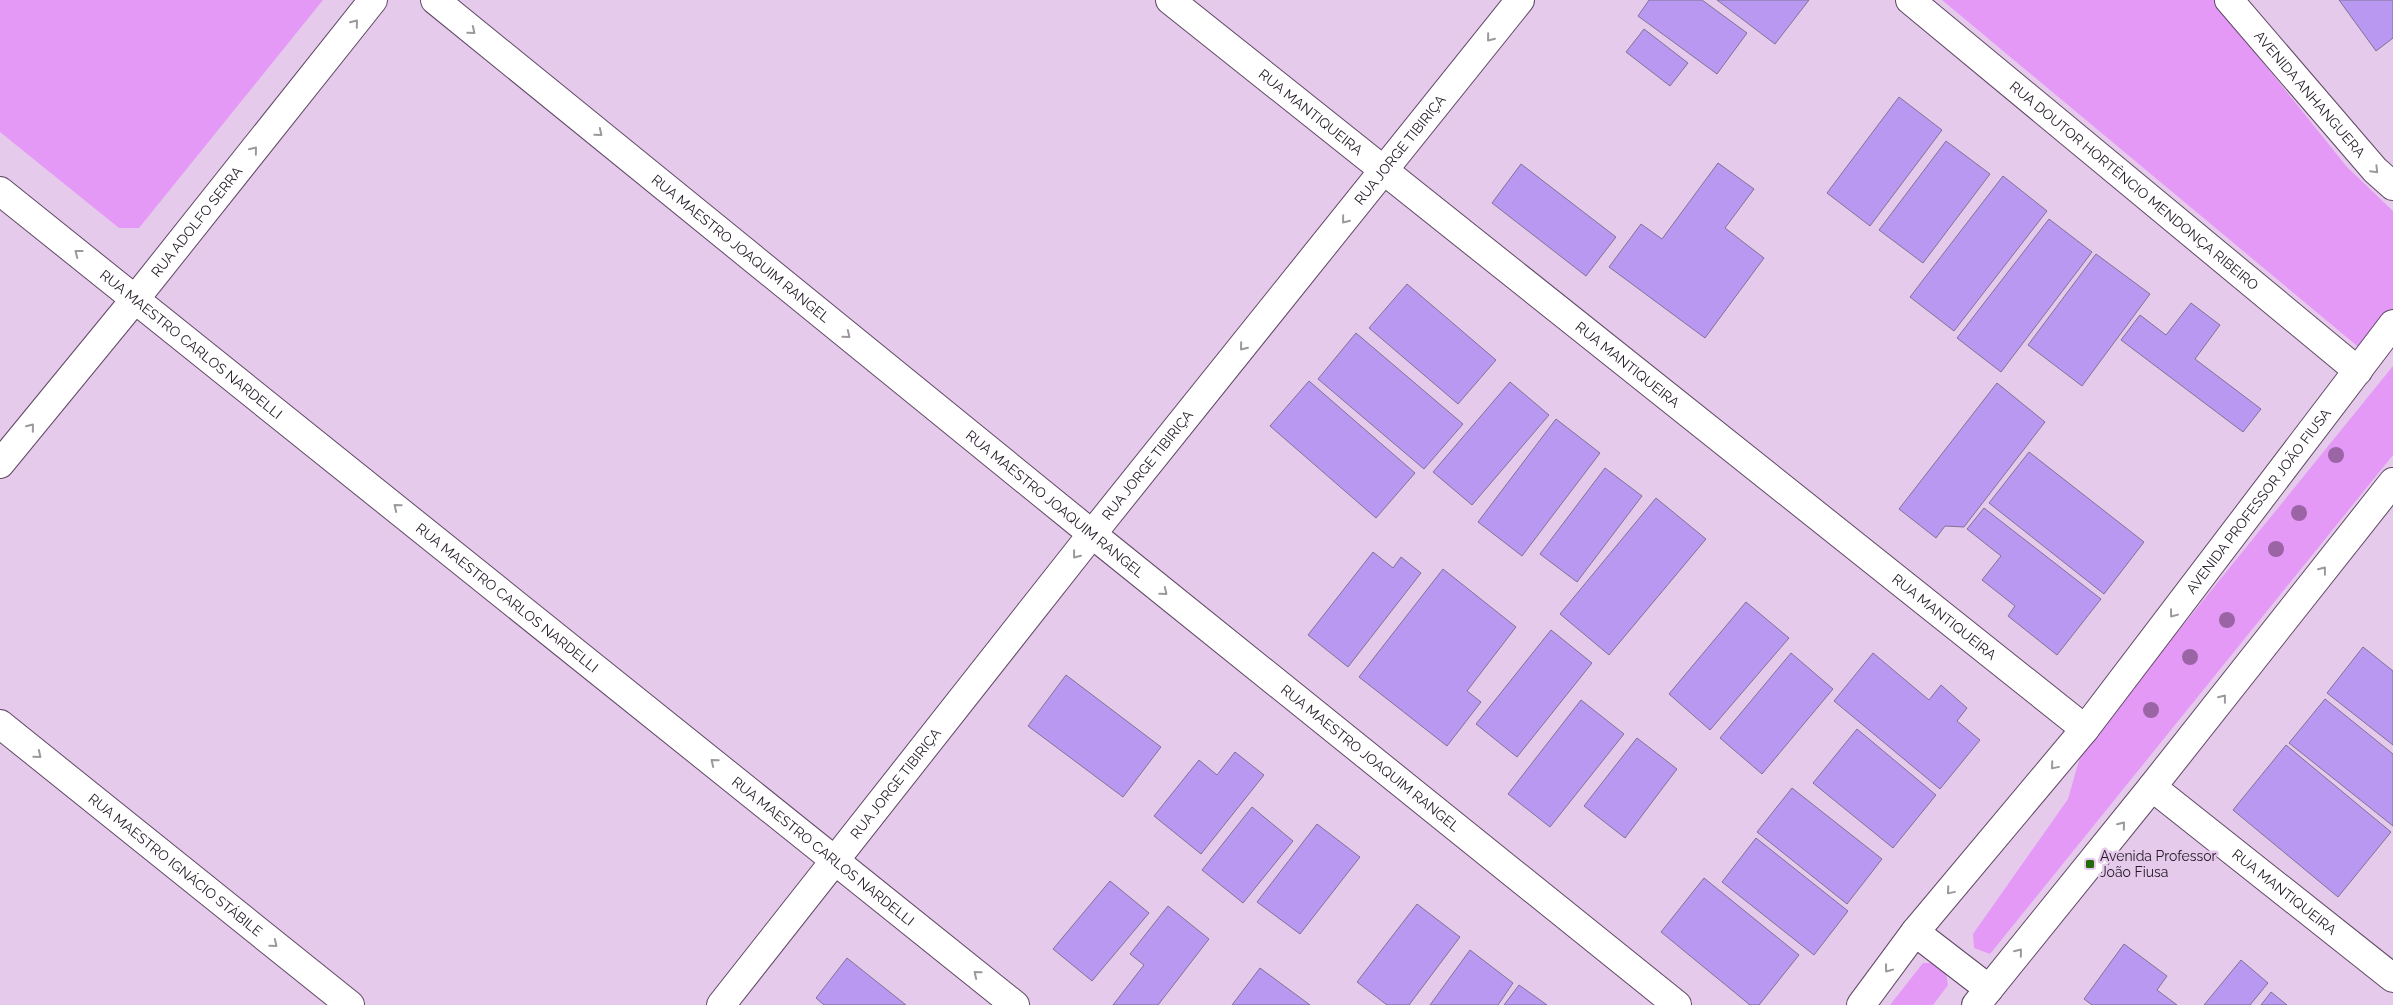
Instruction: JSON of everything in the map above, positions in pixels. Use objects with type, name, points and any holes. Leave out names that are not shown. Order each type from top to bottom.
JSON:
[{"type":"street","name":"RUA ADOLFO SERRA","points":[[0,464],[136,298],[373,0]]},
{"type":"street","name":"RUA MAESTRO JOAQUIM RANGEL","points":[[435,0],[1092,534],[1677,1005]]},
{"type":"street","name":"RUA MANTIQUEIRA","points":[[1170,0],[2085,729]]},
{"type":"street","name":"RUA JORGE TIBIRIÇA","points":[[721,1005],[1092,534],[1520,0]]},
{"type":"street","name":"RUA DOUTOR HORTÊNCIO MENDONÇA RIBEIRO","points":[[1910,0],[2358,371]]},
{"type":"street","name":"AVENIDA ANHANGUERA","points":[[2229,0],[2375,170],[2393,186]]},
{"type":"street","name":"RUA MAESTRO CARLOS NARDELLI","points":[[0,191],[136,298],[1015,1005]]},
{"type":"street","name":"AVENIDA PROFESSOR JOÃO FIUSA","points":[[1861,1005],[1916,932],[2085,729],[2393,324]]},
{"type":"street","points":[[1916,932],[1982,997],[2152,787],[2393,482]]},
{"type":"street","name":"RUA MAESTRO IGNÁCIO STÁBILE","points":[[0,724],[350,1005]]},
{"type":"street","name":"RUA MANTIQUEIRA","points":[[2152,787],[2393,978]]},
{"type":"shaded area","points":[[0,0],[323,0],[139,228],[119,228],[0,132]]},
{"type":"shaded area","points":[[1942,0],[2221,0],[2261,60],[2347,167],[2393,211],[2393,324],[2368,355]]},
{"type":"shaded area","points":[[2393,366],[2393,455],[1990,954],[1974,948],[1973,934],[2068,799],[2082,750]]},
{"type":"shaded area","points":[[1923,963],[1944,963],[1948,985],[1933,1005],[1890,1005]]},
{"type":"building","points":[[1649,0],[1702,0],[1747,33],[1717,74],[1638,16]]},
{"type":"building","points":[[1717,0],[1809,0],[1775,44]]},
{"type":"building","points":[[2339,0],[2393,0],[2393,38],[2376,51]]},
{"type":"building","points":[[1644,29],[1688,63],[1670,86],[1626,52]]},
{"type":"building","points":[[1899,97],[1942,130],[1870,226],[1827,193]]},
{"type":"building","points":[[1946,141],[1990,174],[1923,263],[1879,230]]},
{"type":"building","points":[[1718,163],[1754,189],[1725,228],[1764,258],[1705,338],[1609,267],[1641,224],[1662,239]]},
{"type":"building","points":[[1521,164],[1616,237],[1586,276],[1492,203]]},
{"type":"building","points":[[2003,176],[2047,211],[1954,331],[1910,297]]},
{"type":"building","points":[[2049,219],[2092,252],[2001,372],[1957,338]]},
{"type":"building","points":[[2096,254],[2150,294],[2082,386],[2028,345]]},
{"type":"building","points":[[1407,284],[1496,360],[1458,404],[1369,328]]},
{"type":"building","points":[[2191,303],[2220,325],[2195,359],[2261,409],[2243,432],[2121,340],[2140,315],[2166,335]]},
{"type":"building","points":[[1356,333],[1463,424],[1424,469],[1318,379]]},
{"type":"building","points":[[1309,381],[1415,473],[1376,518],[1270,426]]},
{"type":"building","points":[[1510,382],[1549,415],[1472,505],[1433,472]]},
{"type":"building","points":[[1997,383],[2045,422],[1964,527],[1945,526],[1936,538],[1899,509]]},
{"type":"building","points":[[1556,419],[1600,453],[1522,556],[1478,522]]},
{"type":"building","points":[[2029,452],[2144,542],[2104,594],[1989,503]]},
{"type":"building","points":[[1605,468],[1642,496],[1577,582],[1540,554]]},
{"type":"building","points":[[1656,498],[1706,539],[1609,655],[1560,614]]},
{"type":"building","points":[[1984,508],[2101,599],[2057,655],[2008,616],[2015,606],[1982,580],[2001,556],[1967,529]]},
{"type":"building","points":[[1373,552],[1393,568],[1401,557],[1421,573],[1348,667],[1308,635]]},
{"type":"building","points":[[1443,569],[1516,627],[1467,691],[1481,702],[1447,746],[1359,677]]},
{"type":"building","points":[[1746,602],[1789,638],[1710,730],[1669,694]]},
{"type":"building","points":[[1551,630],[1592,663],[1517,757],[1476,724]]},
{"type":"building","points":[[2363,647],[2393,671],[2393,745],[2327,693]]},
{"type":"building","points":[[1791,653],[1833,689],[1762,774],[1720,738]]},
{"type":"building","points":[[1873,653],[1929,700],[1941,685],[1967,708],[1957,721],[1980,740],[1940,789],[1834,701]]},
{"type":"building","points":[[1066,675],[1161,747],[1123,797],[1028,726]]},
{"type":"building","points":[[2325,699],[2393,754],[2393,826],[2289,743]]},
{"type":"building","points":[[1581,700],[1624,734],[1550,827],[1508,794]]},
{"type":"building","points":[[1857,729],[1936,795],[1893,848],[1813,783]]},
{"type":"building","points":[[1637,738],[1677,769],[1625,838],[1584,806]]},
{"type":"building","points":[[2286,745],[2391,832],[2338,897],[2233,810]]},
{"type":"building","points":[[1235,752],[1264,775],[1201,854],[1154,816],[1199,760],[1217,775]]},
{"type":"building","points":[[1792,788],[1882,859],[1847,904],[1757,832]]},
{"type":"building","points":[[1252,807],[1293,841],[1243,903],[1202,870]]},
{"type":"building","points":[[1317,824],[1360,857],[1300,934],[1257,902]]},
{"type":"building","points":[[1756,838],[1848,911],[1814,955],[1722,882]]},
{"type":"building","points":[[1704,878],[1799,955],[1759,1005],[1750,1005],[1661,932]]},
{"type":"building","points":[[1110,881],[1149,913],[1092,981],[1053,949]]},
{"type":"building","points":[[1417,904],[1460,937],[1409,1005],[1387,1005],[1357,982]]},
{"type":"building","points":[[1168,906],[1209,939],[1158,1005],[1113,1005],[1144,965],[1130,954]]},
{"type":"building","points":[[2124,944],[2167,976],[2157,990],[2177,1005],[2092,1005],[2084,999]]},
{"type":"building","points":[[1470,950],[1513,983],[1498,1005],[1430,1005]]},
{"type":"building","points":[[847,958],[906,1005],[824,1005],[816,998]]},
{"type":"building","points":[[2241,960],[2268,983],[2250,1005],[2204,1005]]},
{"type":"building","points":[[1260,968],[1310,1005],[1232,1005]]},
{"type":"building","points":[[1519,985],[1547,1005],[1504,1005]]},
{"type":"building","points":[[2271,992],[2287,1005],[2261,1005]]},
{"type":"place","name":"Avenida Professor João Fiusa","points":[[2090,864]]}]
